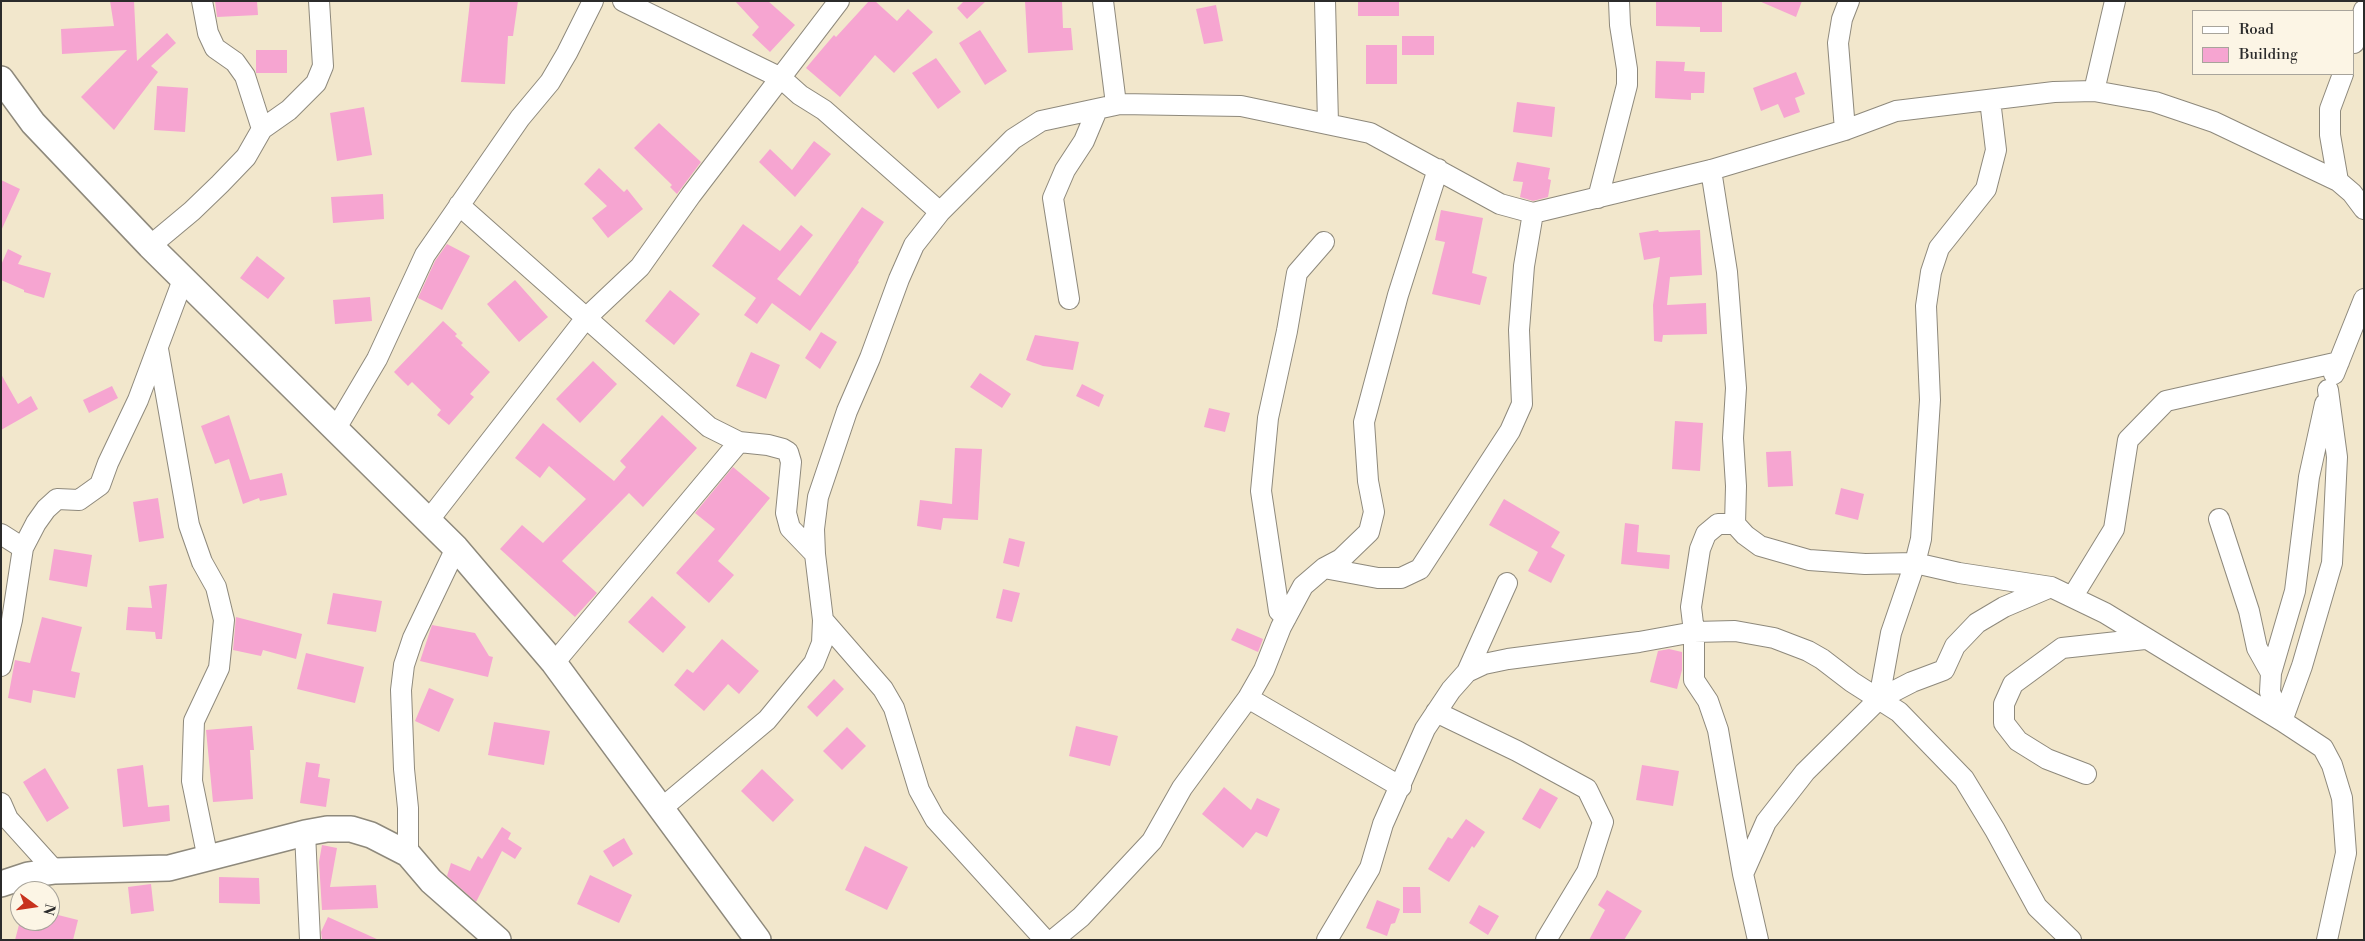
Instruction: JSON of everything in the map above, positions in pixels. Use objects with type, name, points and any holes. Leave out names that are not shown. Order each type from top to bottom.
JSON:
[{"type":"street","points":[[202,1],[208,33],[215,48],[235,62],[245,76],[262,129]]},
{"type":"street","points":[[150,246],[192,211],[239,164],[262,129],[288,110],[316,83],[323,66],[319,1]]},
{"type":"street","points":[[335,430],[378,359],[425,256],[520,118],[550,82],[593,1]]},
{"type":"street","points":[[623,1],[781,78],[800,95],[824,110],[940,212]]},
{"type":"street","points":[[428,521],[586,318],[640,267],[839,1]]},
{"type":"street","points":[[1103,1],[1116,104]]},
{"type":"street","points":[[1325,1],[1328,123]]},
{"type":"street","points":[[1598,198],[1626,85],[1627,69],[1620,25],[1619,1]]},
{"type":"street","points":[[1845,130],[1838,42],[1842,19],[1849,1]]},
{"type":"street","points":[[2094,90],[2116,1]]},
{"type":"street","points":[[2355,40],[2364,10]]},
{"type":"street","points":[[2338,181],[2330,136],[2330,109],[2343,75]]},
{"type":"street","points":[[1,79],[33,122],[150,246],[184,277],[335,430],[456,548],[554,663],[758,940]]},
{"type":"street","points":[[662,808],[767,720],[814,663],[822,643],[823,620],[815,554],[814,529],[818,497],[847,412],[914,245],[940,212],[1013,140],[1041,121],[1097,110],[1116,104],[1241,106],[1370,133],[1500,204],[1533,213],[1711,170],[1845,130],[1896,112],[2054,92],[2094,90],[2155,102],[2214,122],[2338,181],[2352,193],[2364,209]]},
{"type":"street","points":[[1879,699],[1891,632],[1915,563],[1921,539],[1930,400],[1926,306],[1930,280],[1940,248],[1986,188],[1996,150],[1990,100]]},
{"type":"street","points":[[1069,299],[1053,198],[1065,170],[1084,141],[1097,110]]},
{"type":"street","points":[[1053,940],[1081,917],[1152,841],[1182,788],[1248,698],[1264,670],[1286,618],[1303,586],[1324,568],[1341,559],[1369,532],[1374,512],[1368,481],[1364,422],[1398,295],[1438,169]]},
{"type":"street","points":[[1711,170],[1726,264],[1735,369],[1736,413],[1733,438],[1736,486],[1735,524],[1745,535],[1760,546],[1809,560],[1848,563],[1915,563],[2051,587],[2073,596],[2177,656],[2323,748],[2332,764],[2342,798],[2346,853],[2327,940]]},
{"type":"street","points":[[459,205],[709,427],[739,442],[768,445],[782,448],[788,452],[790,462],[786,513],[790,528],[815,554]]},
{"type":"street","points":[[1324,568],[1378,578],[1401,578],[1420,570],[1510,431],[1522,404],[1519,330],[1524,266],[1533,213]]},
{"type":"street","points":[[1286,618],[1279,611],[1261,491],[1268,418],[1287,331],[1296,273],[1324,242]]},
{"type":"street","points":[[1,666],[12,620],[15,588],[23,548],[36,523],[57,499],[79,500],[100,485],[108,463],[138,400],[184,277]]},
{"type":"street","points":[[2282,721],[2270,692],[2271,673],[2295,591],[2309,477],[2328,390],[2364,299]]},
{"type":"street","points":[[158,349],[189,525],[202,562],[216,586],[224,620],[219,668],[194,721],[192,781],[208,859]]},
{"type":"street","points":[[2073,596],[2114,529],[2128,440],[2166,401],[2339,362]]},
{"type":"street","points":[[2282,721],[2302,666],[2332,563],[2337,457],[2328,390]]},
{"type":"street","points":[[554,663],[739,442]]},
{"type":"street","points":[[2219,519],[2250,611],[2257,648],[2271,673]]},
{"type":"street","points":[[1735,524],[1718,524],[1706,534],[1700,549],[1691,607],[1694,632],[1694,680],[1708,701],[1718,730],[1743,874],[1758,940]]},
{"type":"street","points":[[1,534],[23,548]]},
{"type":"street","points":[[408,854],[401,690],[404,665],[413,638],[456,548]]},
{"type":"street","points":[[1327,940],[1370,868],[1383,824],[1401,787],[1425,729],[1467,672],[1507,583]]},
{"type":"street","points":[[1743,874],[1766,822],[1805,772],[1879,699],[1912,682],[1944,670],[1955,646],[1963,640],[1977,623],[2004,607],[2051,587]]},
{"type":"street","points":[[823,620],[883,688],[894,708],[919,790],[935,819],[1045,940]]},
{"type":"street","points":[[1467,672],[1484,664],[1508,659],[1694,632],[1735,631],[1774,638],[1793,644],[1822,659],[1852,682],[1899,712],[1964,778],[2037,907],[2071,940]]},
{"type":"street","points":[[2086,774],[2046,759],[2018,741],[2004,723],[2004,704],[2013,684],[2062,648],[2145,639]]},
{"type":"street","points":[[1248,698],[1401,787]]},
{"type":"street","points":[[1436,712],[1517,751],[1587,789],[1603,822],[1587,872],[1546,940]]},
{"type":"street","points":[[1,803],[8,819],[55,871]]},
{"type":"street","points":[[1,884],[28,875],[55,871],[169,868],[305,833],[327,829],[351,829],[371,835],[408,854],[438,887],[498,940]]},
{"type":"street","points":[[305,833],[310,940]]},
{"type":"building","points":[[110,1],[134,1],[137,61],[167,33],[176,43],[151,66],[158,72],[114,130],[81,97],[127,50],[62,54],[61,29],[114,26]]},
{"type":"building","points":[[215,1],[257,1],[258,15],[217,17]]},
{"type":"building","points":[[470,1],[518,1],[513,36],[508,36],[505,84],[461,82]]},
{"type":"building","points":[[735,1],[768,1],[795,25],[770,52],[752,35],[759,27]]},
{"type":"building","points":[[869,1],[875,1],[897,21],[908,9],[933,32],[894,73],[875,55],[840,97],[806,68],[834,35],[836,37]]},
{"type":"building","points":[[964,1],[986,1],[967,19],[957,8]]},
{"type":"building","points":[[1025,1],[1062,1],[1063,28],[1071,28],[1073,50],[1028,53]]},
{"type":"building","points":[[1358,1],[1399,1],[1399,16],[1358,16]]},
{"type":"building","points":[[1656,1],[1722,1],[1722,32],[1700,32],[1700,27],[1656,26]]},
{"type":"building","points":[[1759,1],[1802,1],[1796,17]]},
{"type":"building","points":[[1216,5],[1223,41],[1204,44],[1196,9]]},
{"type":"building","points":[[980,30],[1007,71],[985,85],[959,43]]},
{"type":"building","points":[[1402,36],[1434,36],[1434,55],[1402,55]]},
{"type":"building","points":[[1366,45],[1397,45],[1397,84],[1366,84]]},
{"type":"building","points":[[256,50],[287,50],[287,73],[256,73]]},
{"type":"building","points":[[936,58],[961,92],[938,109],[912,73]]},
{"type":"building","points":[[1656,61],[1685,62],[1684,71],[1705,72],[1704,93],[1691,93],[1691,100],[1655,98]]},
{"type":"building","points":[[1796,72],[1805,94],[1795,98],[1800,112],[1784,118],[1778,104],[1761,111],[1753,88]]},
{"type":"building","points":[[157,86],[188,88],[185,132],[154,130]]},
{"type":"building","points":[[1517,102],[1555,107],[1552,137],[1513,132]]},
{"type":"building","points":[[364,107],[372,155],[337,161],[330,113]]},
{"type":"building","points":[[659,123],[701,162],[677,194],[670,187],[672,185],[634,148]]},
{"type":"building","points":[[814,141],[831,154],[795,197],[759,162],[770,149],[792,170]]},
{"type":"building","points":[[1517,162],[1550,168],[1548,179],[1551,180],[1548,197],[1533,201],[1520,197],[1523,182],[1513,181]]},
{"type":"building","points":[[599,168],[624,192],[627,189],[643,209],[608,238],[592,218],[607,206],[584,184]]},
{"type":"building","points":[[1,180],[20,189],[1,231]]},
{"type":"building","points":[[383,194],[384,219],[333,223],[331,197]]},
{"type":"building","points":[[862,207],[884,222],[859,262],[810,331],[772,303],[757,324],[744,315],[756,298],[712,266],[743,224],[780,251],[801,225],[813,235],[777,279],[800,296]]},
{"type":"building","points":[[1441,210],[1483,218],[1472,273],[1487,277],[1480,305],[1432,294],[1445,242],[1435,240]]},
{"type":"building","points":[[1658,230],[1659,232],[1700,230],[1702,275],[1670,277],[1667,305],[1706,303],[1707,334],[1663,335],[1662,342],[1654,341],[1653,305],[1660,257],[1644,260],[1639,233]]},
{"type":"building","points":[[447,244],[470,256],[442,310],[418,298],[435,261]]},
{"type":"building","points":[[8,249],[22,256],[18,264],[51,273],[44,298],[24,292],[24,290],[1,280],[1,265]]},
{"type":"building","points":[[257,256],[285,278],[268,299],[240,278]]},
{"type":"building","points":[[515,280],[548,317],[519,342],[487,304]]},
{"type":"building","points":[[670,290],[700,314],[674,345],[645,321]]},
{"type":"building","points":[[370,297],[372,321],[335,324],[333,300]]},
{"type":"building","points":[[443,321],[457,334],[455,336],[463,343],[461,345],[490,372],[470,394],[474,397],[449,425],[437,415],[441,410],[412,382],[408,386],[394,372]]},
{"type":"building","points":[[821,332],[837,342],[820,369],[805,358]]},
{"type":"building","points":[[1035,335],[1079,342],[1073,370],[1043,366],[1026,360]]},
{"type":"building","points":[[751,352],[780,365],[766,399],[736,386]]},
{"type":"building","points":[[593,361],[617,384],[580,423],[556,399]]},
{"type":"building","points":[[980,373],[1011,394],[1002,408],[970,387]]},
{"type":"building","points":[[1,374],[18,404],[31,396],[38,409],[1,430]]},
{"type":"building","points":[[1082,384],[1104,395],[1099,407],[1076,396]]},
{"type":"building","points":[[112,386],[118,398],[89,413],[83,400]]},
{"type":"building","points":[[1209,408],[1230,413],[1225,432],[1204,427]]},
{"type":"building","points":[[229,415],[250,480],[282,473],[287,495],[260,501],[259,498],[243,504],[229,459],[215,464],[201,426]]},
{"type":"building","points":[[662,415],[697,448],[643,507],[629,493],[562,561],[597,593],[575,617],[500,549],[522,525],[543,543],[586,499],[549,466],[540,478],[515,458],[543,423],[614,481],[626,467],[620,461]]},
{"type":"building","points":[[1675,421],[1703,423],[1700,471],[1672,469]]},
{"type":"building","points":[[955,448],[982,449],[978,520],[943,518],[941,530],[917,526],[920,500],[952,504]]},
{"type":"building","points":[[1791,451],[1793,486],[1768,487],[1766,452]]},
{"type":"building","points":[[733,467],[770,498],[718,561],[734,575],[709,603],[676,573],[715,529],[695,513]]},
{"type":"building","points":[[1841,488],[1864,494],[1858,520],[1835,514]]},
{"type":"building","points":[[158,498],[164,538],[139,542],[133,502]]},
{"type":"building","points":[[1504,499],[1560,532],[1551,547],[1565,555],[1551,583],[1528,571],[1538,552],[1489,525]]},
{"type":"building","points":[[1625,523],[1639,525],[1637,552],[1670,555],[1669,569],[1621,564]]},
{"type":"building","points":[[1009,538],[1025,542],[1019,567],[1003,563]]},
{"type":"building","points":[[54,549],[92,555],[87,587],[49,580]]},
{"type":"building","points":[[167,584],[162,639],[156,639],[155,632],[126,630],[128,607],[152,608],[149,586]]},
{"type":"building","points":[[1003,589],[1020,593],[1012,622],[996,618]]},
{"type":"building","points":[[333,593],[382,601],[376,632],[327,624]]},
{"type":"building","points":[[652,596],[686,627],[663,653],[628,622]]},
{"type":"building","points":[[42,617],[82,627],[71,671],[80,673],[75,698],[33,690],[31,703],[8,698],[15,660],[30,663]]},
{"type":"building","points":[[236,617],[302,634],[296,659],[263,650],[261,656],[233,650]]},
{"type":"building","points":[[432,625],[475,633],[489,656],[493,657],[488,677],[420,661]]},
{"type":"building","points":[[1237,628],[1263,639],[1258,652],[1231,640]]},
{"type":"building","points":[[722,639],[759,671],[739,694],[728,684],[704,711],[674,685],[687,669],[693,673]]},
{"type":"building","points":[[1669,649],[1682,652],[1682,670],[1677,689],[1650,682],[1658,651]]},
{"type":"building","points":[[306,653],[364,667],[355,703],[297,689]]},
{"type":"building","points":[[834,679],[844,689],[817,717],[807,707]]},
{"type":"building","points":[[429,688],[454,699],[439,732],[415,721]]},
{"type":"building","points":[[494,722],[550,731],[544,765],[488,755]]},
{"type":"building","points":[[252,726],[254,750],[250,750],[253,799],[213,802],[206,730]]},
{"type":"building","points":[[1076,726],[1118,736],[1110,766],[1069,756]]},
{"type":"building","points":[[847,727],[866,746],[842,770],[823,751]]},
{"type":"building","points":[[306,762],[320,764],[318,777],[330,779],[326,807],[300,803]]},
{"type":"building","points":[[143,765],[148,807],[169,805],[170,821],[123,827],[117,769]]},
{"type":"building","points":[[1642,765],[1679,771],[1673,806],[1636,800]]},
{"type":"building","points":[[45,768],[69,808],[47,822],[23,782]]},
{"type":"building","points":[[762,769],[794,800],[773,822],[741,791]]},
{"type":"building","points":[[1224,787],[1251,810],[1257,798],[1280,809],[1267,837],[1256,832],[1243,848],[1202,814]]},
{"type":"building","points":[[1540,788],[1558,798],[1540,829],[1522,819]]},
{"type":"building","points":[[1466,819],[1485,832],[1474,848],[1472,846],[1449,882],[1428,869],[1448,837],[1452,839]]},
{"type":"building","points":[[502,827],[511,833],[508,839],[522,848],[515,859],[502,851],[476,902],[447,876],[451,863],[470,871],[478,856],[482,859]]},
{"type":"building","points":[[624,838],[633,854],[613,867],[603,851]]},
{"type":"building","points":[[322,845],[337,848],[330,887],[376,885],[378,908],[322,910],[319,862]]},
{"type":"building","points":[[865,846],[908,867],[887,910],[845,890]]},
{"type":"building","points":[[590,875],[632,895],[619,923],[577,904]]},
{"type":"building","points":[[219,877],[259,878],[260,904],[219,903]]},
{"type":"building","points":[[151,884],[154,911],[131,914],[128,887]]},
{"type":"building","points":[[1403,887],[1420,887],[1421,913],[1403,913]]},
{"type":"building","points":[[1607,890],[1642,911],[1624,940],[1589,940],[1605,910],[1598,905]]},
{"type":"building","points":[[1377,900],[1400,909],[1395,923],[1391,924],[1387,936],[1366,928]]},
{"type":"building","points":[[1479,905],[1499,916],[1488,935],[1469,923]]},
{"type":"building","points":[[60,916],[78,920],[73,940],[15,940],[17,931],[60,931]]},
{"type":"building","points":[[328,917],[379,940],[322,940],[321,932]]}]
